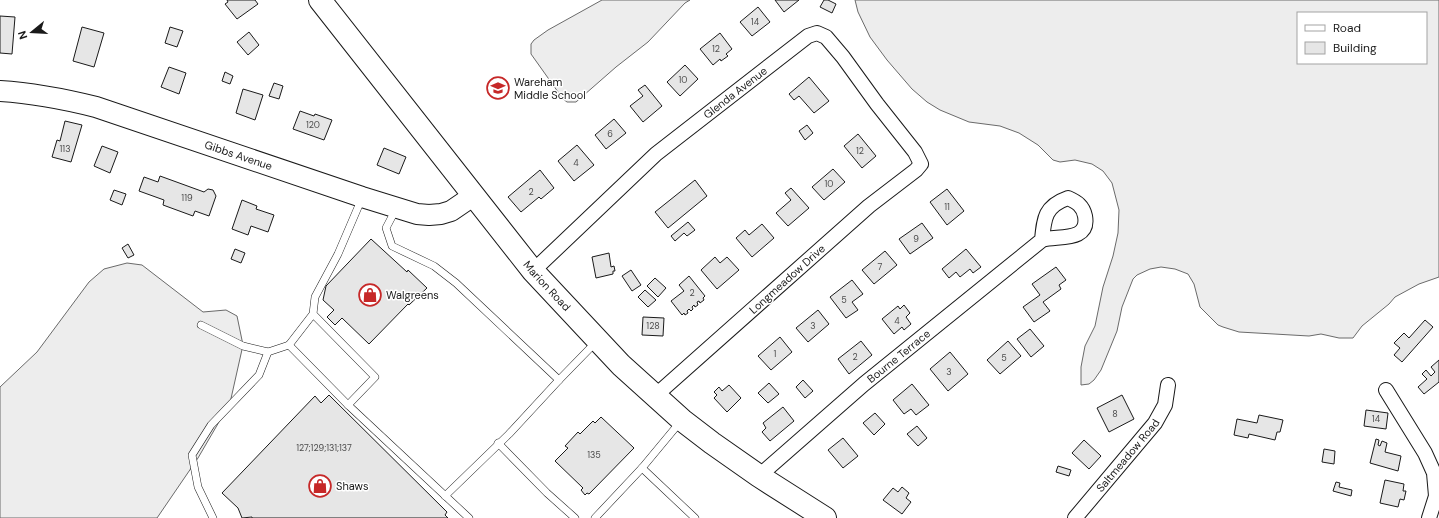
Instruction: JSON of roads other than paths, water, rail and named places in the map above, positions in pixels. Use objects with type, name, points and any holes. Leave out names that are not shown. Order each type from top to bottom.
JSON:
[{"type":"main road","name":"Marion Road","points":[[320,0],[533,271],[557,299],[621,365],[682,420],[712,443],[759,476],[825,518]]},
{"type":"main road","name":"Gibbs Avenue","points":[[0,90],[32,93],[96,107],[362,197],[417,214],[441,214],[451,211],[473,196]]},
{"type":"street","name":"Glenda Avenue","points":[[533,271],[656,154],[812,34],[817,33],[826,37],[843,57],[877,104],[915,152],[920,164]]},
{"type":"street","name":"Longmeadow Drive","points":[[655,396],[869,206],[916,170],[920,164]]},
{"type":"street","name":"Bourne Terrace","points":[[759,476],[870,379],[1042,240]]},
{"type":"street","name":"Saltmeadow Road","points":[[1075,518],[1155,423],[1164,405],[1168,385]]},
{"type":"street","points":[[1386,390],[1426,452],[1434,473],[1436,496],[1429,518]]},
{"type":"lane","points":[[200,325],[243,346],[268,352],[289,344],[313,314],[315,297],[338,254],[362,197]]},
{"type":"lane","points":[[397,208],[386,228],[392,246],[434,266],[456,283],[559,380]]},
{"type":"lane","points":[[313,314],[375,377],[348,405]]},
{"type":"lane","points":[[445,496],[509,434],[559,380],[598,341]]},
{"type":"lane","points":[[289,344],[348,405],[469,518]]},
{"type":"lane","points":[[213,518],[198,487],[192,455],[211,425],[259,375],[268,352]]},
{"type":"lane","points":[[595,518],[642,468],[682,420]]},
{"type":"lane","points":[[498,444],[547,493],[575,518]]},
{"type":"lane","points":[[642,468],[695,518]]},
{"type":"place","name":"Wareham Middle School","points":[[498,88]]},
{"type":"place","name":"Walgreens","points":[[370,295]]},
{"type":"place","name":"Shaws","points":[[320,486]]}]
